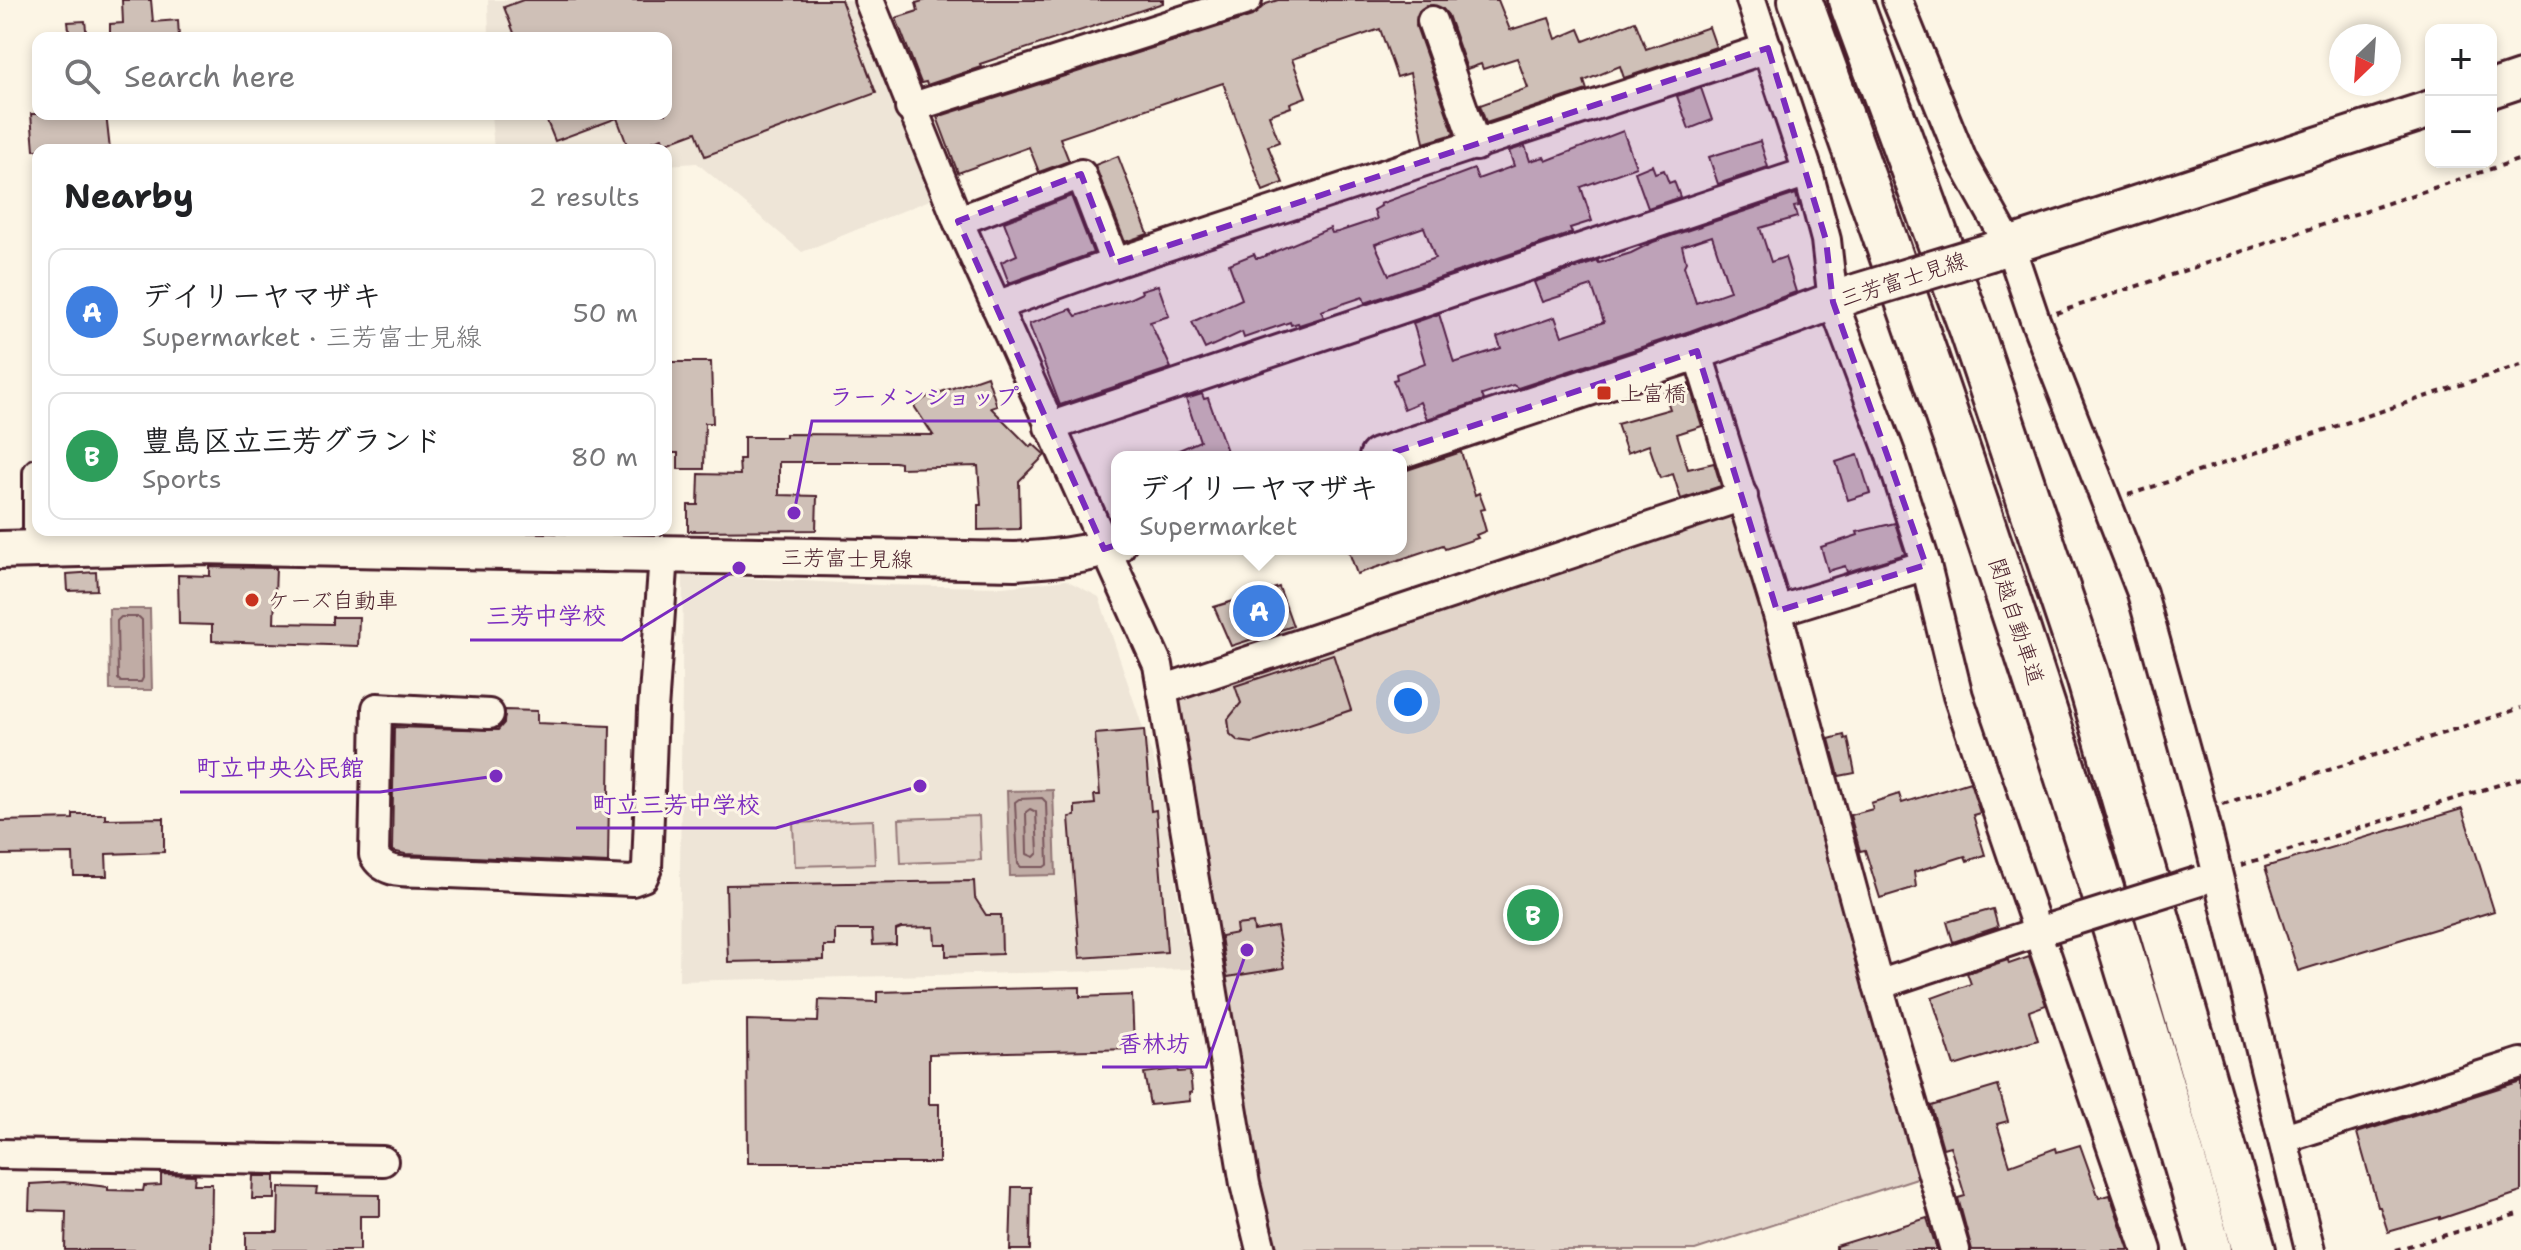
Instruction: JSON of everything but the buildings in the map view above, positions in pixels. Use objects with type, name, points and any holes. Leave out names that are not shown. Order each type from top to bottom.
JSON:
[{"type":"highway","name":"関越自動車道","points":[[1800,0],[1912,312],[2027,650],[2163,1083],[2210,1250]]},
{"type":"highway","points":[[1850,0],[1971,329],[2088,677],[2254,1250]]},
{"type":"main road","points":[[2497,87],[2521,79]]},
{"type":"main road","name":"三芳富士見線","points":[[1396,451],[1697,351],[1844,298],[2425,111]]},
{"type":"main road","name":"三芳富士見線","points":[[0,550],[315,539],[601,542],[664,555],[1015,561],[1045,559],[1111,546]]},
{"type":"street","points":[[910,108],[1247,0]]},
{"type":"street","points":[[1751,0],[1808,172],[1926,565],[1958,696],[2044,930],[2147,1250]]},
{"type":"street","points":[[1897,0],[2000,249],[2035,320],[2142,593],[2202,811],[2212,877],[2284,1138],[2310,1250]]},
{"type":"street","points":[[874,1],[910,108],[958,221],[1049,427],[1111,546]]},
{"type":"street","points":[[1432,21],[1476,146]]},
{"type":"street","points":[[996,306],[1115,263],[1768,48]]},
{"type":"street","points":[[1049,427],[1808,172]]},
{"type":"street","points":[[958,221],[1081,174],[1115,263]]},
{"type":"street","points":[[1697,351],[1777,611],[1878,985],[1955,1250]]},
{"type":"street","points":[[1162,690],[1743,496]]},
{"type":"street","points":[[38,536],[38,548]]},
{"type":"street","points":[[489,714],[377,708],[374,855],[378,863],[397,871],[632,881],[643,877],[647,868],[653,710],[664,555]]},
{"type":"street","points":[[1115,555],[1158,665],[1245,1184],[1261,1250]]},
{"type":"street","points":[[1777,611],[1926,565]]},
{"type":"street","points":[[1878,985],[2212,877]]},
{"type":"street","points":[[2284,1138],[2521,1063]]},
{"type":"street","points":[[0,1154],[383,1161]]},
{"type":"path","points":[[2035,320],[2521,159]]},
{"type":"path","points":[[2106,502],[2521,365]]},
{"type":"path","points":[[2202,811],[2521,708]]},
{"type":"path","points":[[2212,877],[2521,778]]},
{"type":"path","points":[[2395,1250],[2521,1213]]},
{"type":"highlighted area","points":[[1768,48],[1826,240],[1833,302],[1926,565],[1777,611],[1697,351],[1104,549],[958,221],[1081,174],[1115,263]]},
{"type":"shaded area","points":[[488,0],[855,0],[932,199],[802,252],[697,163],[672,165],[672,144],[494,144],[492,120],[672,120],[672,32],[489,32]]},
{"type":"shaded area","points":[[1723,510],[1741,518],[1923,1176],[1695,1250],[1277,1250],[1258,1180],[1244,1105],[1230,1004],[1177,702],[1184,690]]},
{"type":"shaded area","points":[[683,575],[880,585],[1003,587],[1066,580],[1099,597],[1154,761],[1166,812],[1191,969],[679,981]]},
{"type":"shaded area","points":[[979,816],[981,860],[901,863],[899,819]]},
{"type":"shaded area","points":[[873,820],[875,864],[795,866],[793,823]]},
{"type":"water","points":[[109,609],[150,609],[152,690],[110,690]]},
{"type":"water","points":[[1053,790],[1056,875],[1010,876],[1007,791]]},
{"type":"place","name":"上富橋","points":[[1604,393]]},
{"type":"place","name":"ラーメンショップ","points":[[794,513]]},
{"type":"place","name":"三芳中学校","points":[[739,568]]},
{"type":"place","name":"ケーズ自動車","points":[[252,600]]},
{"type":"place","name":"デイリーヤマザキ","points":[[1259,611]]},
{"type":"place","name":"町立中央公民館","points":[[496,776]]},
{"type":"place","name":"町立三芳中学校","points":[[920,786]]},
{"type":"place","name":"豊島区立三芳グランド","points":[[1533,915]]},
{"type":"place","name":"香林坊","points":[[1247,950]]}]
